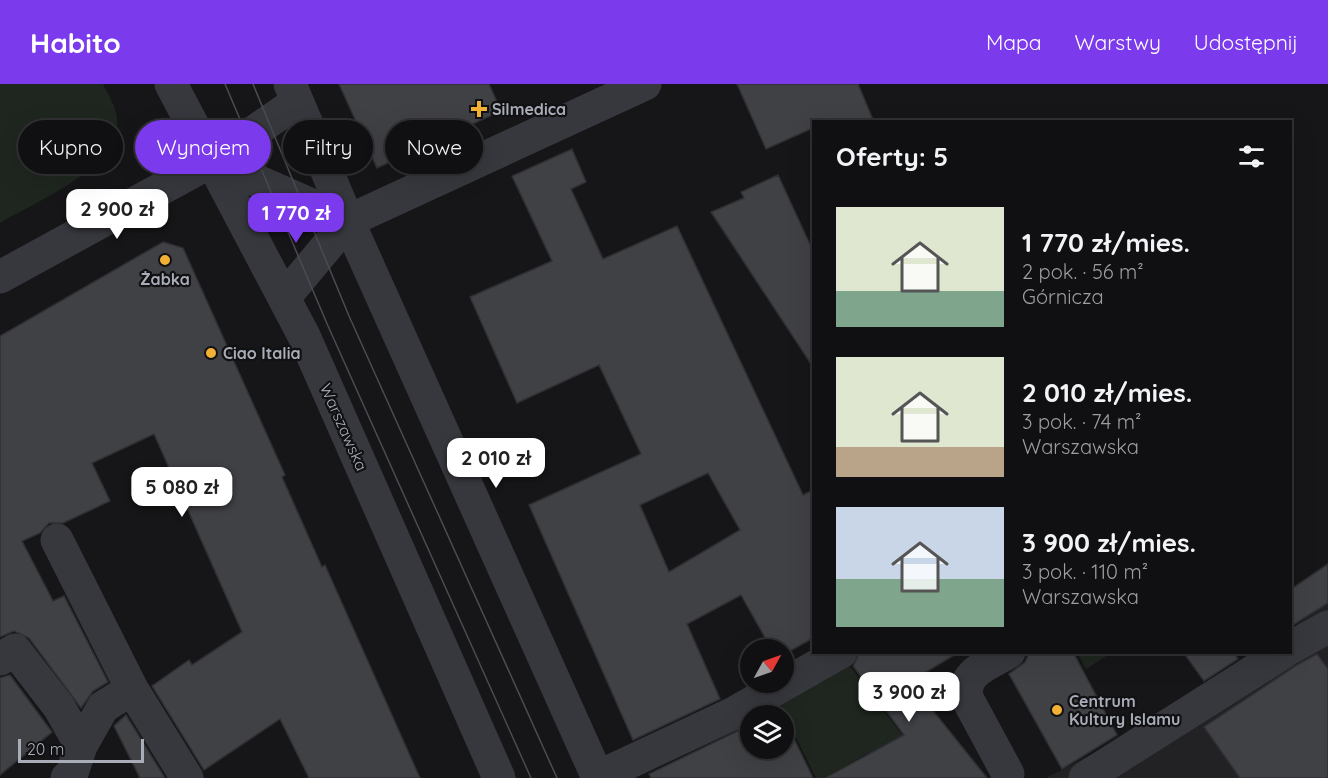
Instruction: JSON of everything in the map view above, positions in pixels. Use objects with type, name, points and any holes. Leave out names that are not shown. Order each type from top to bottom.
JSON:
[{"type":"street","name":"Warszawska","points":[[171,84],[190,120]]},
{"type":"street","points":[[284,298],[348,221],[645,84]]},
{"type":"street","points":[[261,120],[294,93],[348,221],[598,778],[732,714],[837,654]]},
{"type":"street","points":[[0,277],[188,174]]},
{"type":"street","name":"Warszawska","points":[[219,174],[304,336],[499,778]]},
{"type":"street","points":[[241,174],[348,221]]},
{"type":"street","points":[[57,540],[132,689],[186,778]]},
{"type":"street","points":[[1292,647],[1328,627]]},
{"type":"street","points":[[0,659],[15,650],[59,707],[81,746]]},
{"type":"street","points":[[1006,654],[970,675],[964,686],[967,698],[1008,774],[1007,778]]},
{"type":"street","points":[[1085,778],[1281,654]]},
{"type":"street","points":[[67,778],[72,773],[81,746],[103,707],[132,689]]},
{"type":"shaded area","points":[[0,84],[103,84],[113,105],[117,120],[18,120],[18,174],[82,174],[0,223]]},
{"type":"shaded area","points":[[1328,603],[1328,778],[1046,778],[1286,654],[1292,654],[1292,628]]},
{"type":"shaded area","points":[[1078,654],[1109,654],[1086,669]]},
{"type":"shaded area","points":[[847,662],[909,744],[878,764],[870,752],[823,778],[816,778],[794,733],[794,705],[780,705],[778,701]]},
{"type":"building","points":[[339,84],[489,84],[501,111],[481,120],[385,120],[385,164],[377,168],[373,159],[373,120],[355,120]]},
{"type":"building","points":[[737,84],[858,84],[873,120],[812,120],[812,128],[766,149]]},
{"type":"building","points":[[572,149],[586,182],[571,189],[603,259],[677,226],[803,495],[812,490],[812,639],[794,649],[794,639],[766,639],[741,595],[687,624],[720,699],[633,740],[529,505],[641,454],[599,365],[517,403],[470,297],[552,261],[512,176]],"holes":[[[708,473],[740,530],[669,572],[640,505]]]},
{"type":"building","points":[[778,175],[812,249],[812,365],[711,212],[744,198],[741,192]]},
{"type":"building","points":[[163,242],[183,248],[285,475],[282,477],[322,567],[325,565],[420,778],[309,778],[280,719],[204,770],[152,686],[189,660],[192,665],[242,632],[154,434],[92,463],[110,501],[63,523],[49,523],[40,533],[22,541],[53,601],[64,596],[108,682],[93,691],[81,708],[29,638],[14,631],[0,637],[0,336]]},
{"type":"building","points":[[1328,564],[1328,603],[1292,626],[1292,589]]},
{"type":"building","points":[[859,654],[956,654],[910,682],[987,778],[825,778],[904,735],[853,666]]},
{"type":"building","points":[[1029,654],[1074,654],[1117,735],[1062,769],[1009,674],[1025,662]]},
{"type":"building","points":[[1184,654],[1234,654],[1238,659],[1204,681]]},
{"type":"building","points":[[1317,654],[1328,669],[1328,778],[1240,778],[1204,727]]},
{"type":"building","points":[[10,675],[52,732],[0,775],[0,678]]},
{"type":"building","points":[[126,715],[165,778],[140,778],[114,726]]},
{"type":"building","points":[[740,730],[740,759],[794,759],[794,739],[813,778],[651,778],[649,774]]},
{"type":"tram line","points":[[225,84],[328,326],[531,778]]},
{"type":"tram line","points":[[253,84],[349,316],[557,778]]},
{"type":"place","name":"Silmedica","points":[[479,109]]},
{"type":"place","name":"Żabka","points":[[165,260]]},
{"type":"place","name":"Ciao Italia","points":[[211,353]]},
{"type":"place","name":"Centrum Kultury Islamu","points":[[1057,710]]}]
